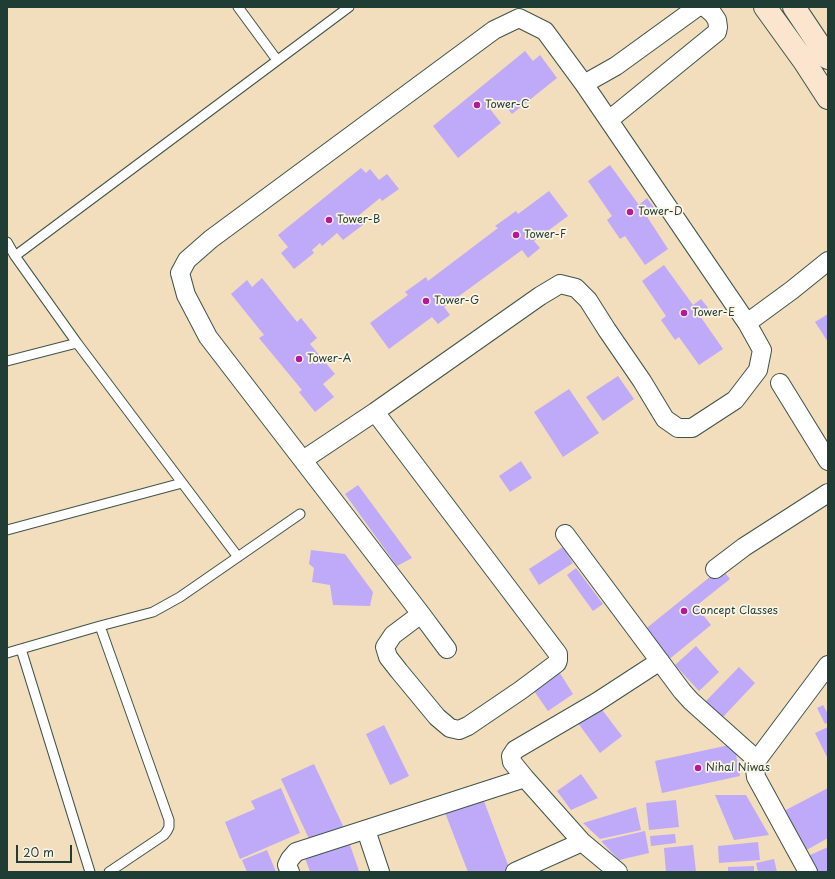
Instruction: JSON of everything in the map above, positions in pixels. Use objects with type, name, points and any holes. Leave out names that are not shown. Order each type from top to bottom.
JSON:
[{"type":"main road","points":[[765,7],[804,61],[828,98]]},
{"type":"main road","points":[[794,7],[828,58]]},
{"type":"street","points":[[584,84],[616,66],[696,8],[709,9],[717,20],[717,32],[609,120]]},
{"type":"street","points":[[303,460],[375,412],[540,296],[560,284],[576,288],[588,300],[642,381],[665,419],[678,428],[692,428],[735,400],[758,370],[762,350],[747,323],[609,120],[545,31],[519,18],[494,30],[211,239],[187,260],[180,273],[186,295],[208,337],[303,460],[422,614],[447,649]]},
{"type":"street","points":[[747,323],[828,261]]},
{"type":"street","points":[[780,383],[828,461]]},
{"type":"street","points":[[375,412],[558,654],[557,663],[521,690],[468,726],[459,730],[450,728],[437,717],[399,671],[388,657],[385,647],[393,635],[422,614]]},
{"type":"street","points":[[715,569],[744,547],[828,493]]},
{"type":"street","points":[[565,534],[682,691],[691,701],[757,760]]},
{"type":"street","points":[[618,872],[582,842],[525,778],[512,762],[511,756],[515,750],[597,702],[660,661]]},
{"type":"street","points":[[808,872],[756,777],[755,769],[757,760],[828,664]]},
{"type":"street","points":[[290,872],[287,866],[290,859],[296,852],[525,778]]},
{"type":"street","points":[[366,830],[380,872]]},
{"type":"street","points":[[515,872],[582,842]]},
{"type":"lane","points":[[238,7],[277,60]]},
{"type":"lane","points":[[15,256],[349,7]]},
{"type":"lane","points":[[7,242],[15,256],[76,343],[238,557]]},
{"type":"lane","points":[[7,362],[76,343]]},
{"type":"lane","points":[[7,530],[182,483]]},
{"type":"lane","points":[[7,653],[153,612],[180,598],[300,514]]},
{"type":"lane","points":[[100,626],[169,820],[170,827],[164,835],[109,872]]},
{"type":"lane","points":[[21,648],[90,872]]},
{"type":"building","name":"Tower-C","points":[[525,51],[533,61],[540,55],[557,78],[512,114],[501,100],[490,109],[501,123],[458,158],[433,126]]},
{"type":"building","name":"Tower-D","points":[[610,165],[639,205],[647,198],[655,209],[646,215],[668,249],[645,265],[625,236],[620,239],[607,220],[612,216],[588,181]]},
{"type":"building","name":"Tower-B","points":[[361,168],[366,173],[370,169],[379,180],[387,174],[399,189],[382,201],[380,198],[358,216],[364,224],[343,240],[337,233],[322,246],[320,243],[312,250],[314,253],[294,269],[281,253],[288,247],[278,235]]},
{"type":"building","points":[[549,191],[568,216],[534,241],[540,248],[528,258],[522,250],[444,307],[450,315],[438,324],[432,317],[389,349],[370,323],[408,295],[405,292],[426,277],[428,281],[498,228],[495,226],[516,211],[518,214]]},
{"type":"building","name":"Tower-E","points":[[664,265],[693,305],[701,299],[709,309],[700,316],[723,349],[699,365],[679,337],[675,340],[661,320],[666,316],[642,281]]},
{"type":"building","name":"Tower-A","points":[[262,278],[297,322],[301,318],[317,338],[310,344],[335,374],[323,384],[334,397],[315,412],[299,392],[302,390],[259,338],[264,335],[231,294],[247,280],[252,287]]},
{"type":"building","points":[[828,314],[828,342],[815,322]]},
{"type":"building","points":[[618,376],[634,399],[603,421],[586,397]]},
{"type":"building","points":[[569,389],[599,433],[563,457],[534,412]]},
{"type":"building","points":[[521,461],[532,478],[510,492],[499,476]]},
{"type":"building","points":[[358,485],[412,558],[397,566],[345,494]]},
{"type":"building","points":[[563,547],[573,563],[539,585],[529,569]]},
{"type":"building","points":[[311,550],[345,554],[373,592],[370,606],[333,605],[330,585],[312,582],[314,568],[309,564]]},
{"type":"building","points":[[576,568],[603,604],[593,611],[567,575]]},
{"type":"building","name":"Concept Classes","points":[[721,568],[730,579],[696,606],[711,625],[667,661],[643,631]]},
{"type":"building","points":[[696,646],[719,672],[699,691],[675,665]]},
{"type":"building","points":[[739,667],[755,683],[723,717],[706,701]]},
{"type":"building","points":[[558,670],[573,694],[548,711],[532,688]]},
{"type":"building","points":[[823,705],[828,714],[828,722],[825,724],[817,708]]},
{"type":"building","points":[[600,707],[622,736],[600,753],[578,723]]},
{"type":"building","points":[[384,725],[409,776],[390,785],[366,734]]},
{"type":"building","points":[[828,727],[828,759],[815,733]]},
{"type":"building","name":"Nihal Niwas","points":[[734,744],[740,776],[662,793],[655,761]]},
{"type":"building","points":[[314,764],[344,828],[311,843],[281,779]]},
{"type":"building","points":[[581,774],[598,798],[571,810],[557,791]]},
{"type":"building","points":[[281,788],[300,833],[240,859],[225,822],[255,809],[251,801]]},
{"type":"building","points":[[828,788],[828,838],[803,852],[782,812]]},
{"type":"building","points":[[715,795],[746,795],[769,835],[734,840]]},
{"type":"building","points":[[482,796],[510,870],[507,872],[468,872],[444,810]]},
{"type":"building","points":[[676,800],[679,827],[649,830],[646,803]]},
{"type":"building","points":[[636,807],[641,830],[600,839],[583,823]]},
{"type":"building","points":[[645,831],[649,853],[619,860],[601,841]]},
{"type":"building","points":[[675,834],[676,843],[651,846],[650,836]]},
{"type":"building","points":[[348,839],[359,871],[310,872],[304,855]]},
{"type":"building","points":[[758,842],[760,860],[719,863],[718,846]]},
{"type":"building","points":[[693,845],[696,872],[666,872],[664,848]]},
{"type":"building","points":[[828,847],[828,872],[816,872],[808,856]]},
{"type":"building","points":[[267,850],[276,872],[247,872],[242,860]]},
{"type":"building","points":[[774,859],[777,872],[758,872],[756,863]]},
{"type":"building","points":[[754,866],[754,872],[728,872],[728,867]]},
{"type":"place","name":"Tower-C","points":[[477,105]]},
{"type":"place","name":"Tower-D","points":[[630,212]]},
{"type":"place","name":"Tower-B","points":[[329,220]]},
{"type":"place","name":"Tower-F","points":[[516,235]]},
{"type":"place","name":"Tower-G","points":[[426,301]]},
{"type":"place","name":"Tower-E","points":[[684,313]]},
{"type":"place","name":"Tower-A","points":[[299,359]]},
{"type":"place","name":"Concept Classes","points":[[684,611]]},
{"type":"place","name":"Nihal Niwas","points":[[698,768]]}]
